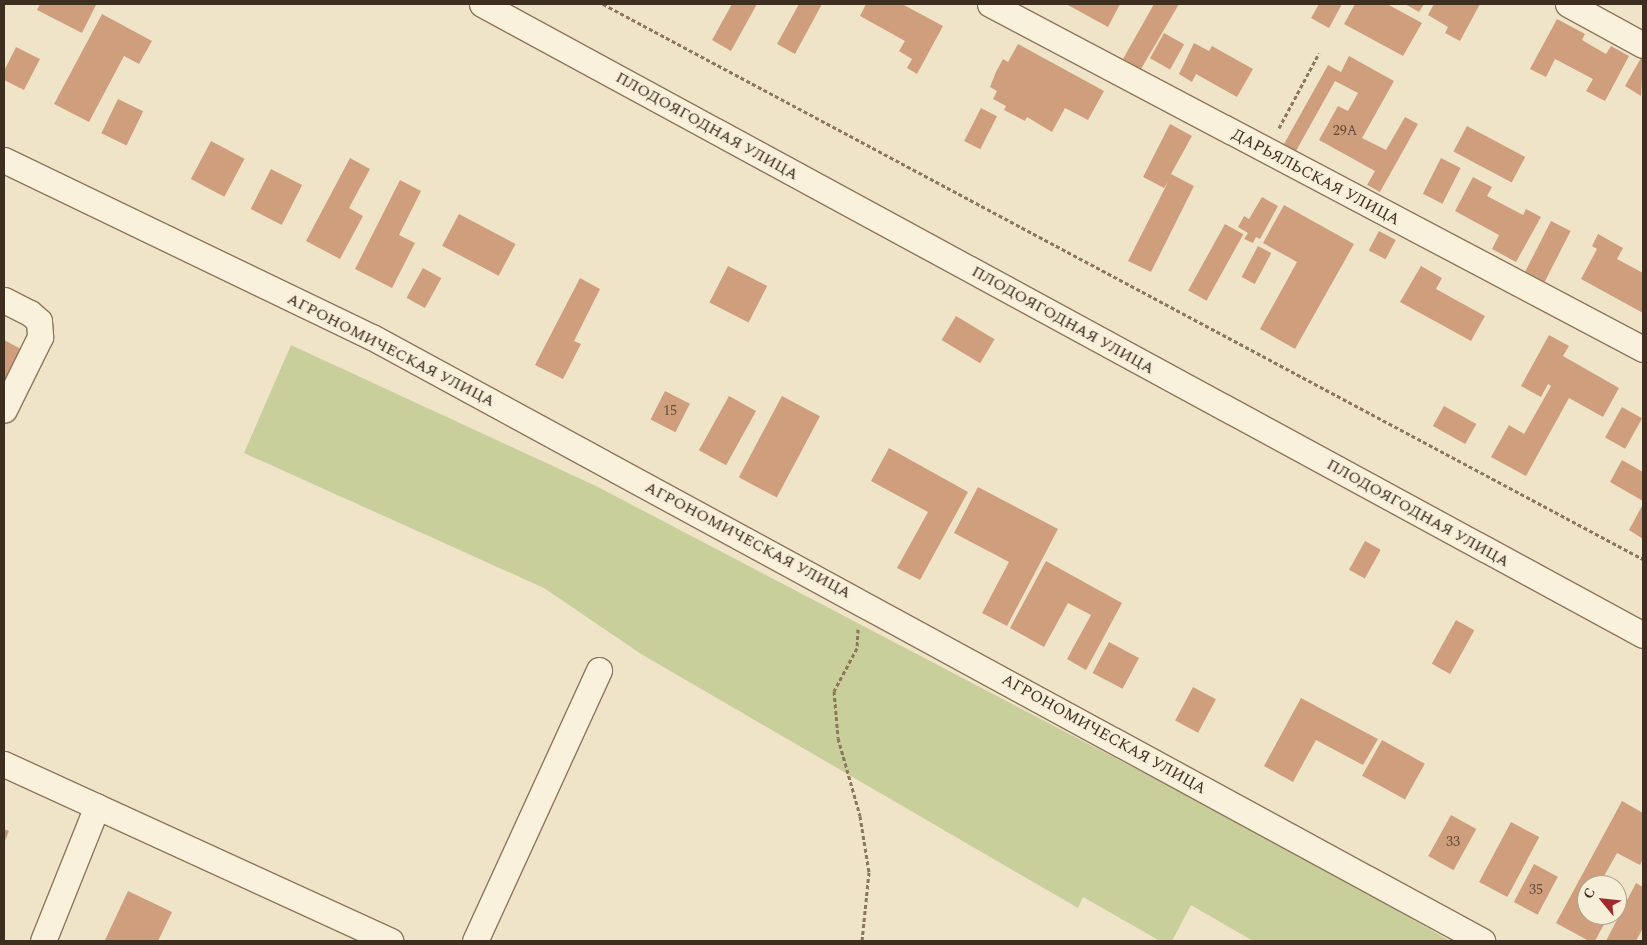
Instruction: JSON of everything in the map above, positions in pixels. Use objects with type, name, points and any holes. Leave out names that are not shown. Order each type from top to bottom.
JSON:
[{"type":"street","name":"ПЛОДОЯГОДНАЯ УЛИЦА","points":[[482,4],[1643,636]]},
{"type":"street","name":"ДАРЬЯЛЬСКАЯ УЛИЦА","points":[[990,4],[1643,350]]},
{"type":"street","points":[[1568,4],[1643,45]]},
{"type":"street","name":"АГРОНОМИЧЕСКАЯ УЛИЦА","points":[[4,160],[372,337],[859,600],[1482,941]]},
{"type":"street","points":[[4,300],[30,313],[39,321],[40,337],[4,410]]},
{"type":"street","points":[[475,941],[599,670]]},
{"type":"street","points":[[4,764],[390,941]]},
{"type":"street","points":[[43,941],[97,806]]},
{"type":"path","points":[[603,4],[1643,559]]},
{"type":"path","points":[[1267,150],[1319,53]]},
{"type":"path","points":[[859,600],[857,648],[834,691],[838,738],[860,816],[869,872],[862,941]]},
{"type":"green space","points":[[291,345],[596,486],[1308,859],[1450,941],[1253,941],[1191,905],[1172,941],[1160,941],[1083,897],[1078,908],[641,654],[544,588],[244,453]]},
{"type":"building","points":[[40,4],[96,5],[82,33],[37,10]]},
{"type":"building","points":[[732,4],[757,4],[731,51],[712,40]]},
{"type":"building","points":[[799,4],[822,4],[795,54],[777,44]]},
{"type":"building","points":[[866,4],[902,4],[943,26],[917,74],[907,68],[912,59],[899,51],[905,41],[860,16]]},
{"type":"building","points":[[1066,4],[1120,4],[1108,27]]},
{"type":"building","points":[[1154,4],[1179,4],[1141,69],[1123,59]]},
{"type":"building","points":[[1319,4],[1342,4],[1329,28],[1311,18]]},
{"type":"building","points":[[1355,4],[1387,4],[1422,23],[1403,56],[1344,24]]},
{"type":"building","points":[[1405,4],[1424,4],[1419,12]]},
{"type":"building","points":[[1434,4],[1480,4],[1460,41],[1445,33],[1448,27],[1428,15]]},
{"type":"building","points":[[102,14],[152,41],[139,64],[124,56],[89,122],[54,104]]},
{"type":"building","points":[[1557,19],[1585,34],[1582,40],[1606,54],[1611,46],[1629,56],[1605,101],[1586,91],[1593,79],[1555,59],[1546,77],[1530,69]]},
{"type":"building","points":[[1164,33],[1184,44],[1170,70],[1150,58]]},
{"type":"building","points":[[1194,43],[1209,51],[1212,46],[1253,69],[1237,97],[1196,74],[1192,82],[1179,74]]},
{"type":"building","points":[[1018,44],[1104,91],[1088,120],[1065,108],[1052,132],[1027,117],[1025,121],[1004,110],[1006,106],[993,99],[997,91],[990,87],[996,72],[1003,59],[1008,62]]},
{"type":"building","points":[[16,47],[40,59],[24,90],[4,80],[4,71]]},
{"type":"building","points":[[1349,56],[1394,81],[1362,138],[1386,150],[1405,117],[1418,124],[1380,192],[1367,185],[1375,171],[1319,140],[1338,106],[1348,111],[1358,93],[1335,81],[1296,151],[1284,144],[1328,65],[1341,72]]},
{"type":"building","points":[[1641,58],[1643,59],[1641,96],[1625,86]]},
{"type":"building","points":[[118,99],[143,111],[127,145],[101,133]]},
{"type":"building","points":[[981,108],[997,116],[980,149],[964,141]]},
{"type":"building","points":[[1170,124],[1192,136],[1171,174],[1194,186],[1151,272],[1128,261],[1168,182],[1164,188],[1143,177]]},
{"type":"building","points":[[1467,126],[1525,157],[1512,183],[1453,152]]},
{"type":"building","points":[[211,141],[245,159],[224,197],[191,179]]},
{"type":"building","points":[[350,158],[370,169],[349,208],[363,216],[340,259],[306,241]]},
{"type":"building","points":[[1441,158],[1461,168],[1442,204],[1423,194]]},
{"type":"building","points":[[271,169],[302,185],[282,225],[251,209]]},
{"type":"building","points":[[1473,177],[1492,187],[1487,196],[1523,215],[1526,209],[1541,217],[1516,262],[1492,249],[1499,235],[1455,211]]},
{"type":"building","points":[[400,180],[421,191],[399,235],[415,243],[392,288],[355,269]]},
{"type":"building","points":[[1262,197],[1278,206],[1260,239],[1256,237],[1253,243],[1244,239],[1248,233],[1238,227],[1244,216],[1249,219]]},
{"type":"building","points":[[1284,205],[1354,244],[1295,349],[1260,329],[1297,262],[1263,243]]},
{"type":"building","points":[[459,214],[516,244],[499,276],[442,246]]},
{"type":"building","points":[[1551,221],[1571,231],[1545,282],[1525,272]]},
{"type":"building","points":[[1225,224],[1243,234],[1207,301],[1188,290]]},
{"type":"building","points":[[1379,231],[1396,240],[1385,259],[1369,250]]},
{"type":"building","points":[[1598,234],[1623,248],[1617,259],[1643,273],[1643,313],[1581,279],[1597,249],[1592,246]]},
{"type":"building","points":[[1258,246],[1271,253],[1255,284],[1242,277]]},
{"type":"building","points":[[728,266],[767,286],[749,323],[709,303]]},
{"type":"building","points":[[1421,266],[1442,278],[1436,289],[1485,316],[1471,341],[1400,302]]},
{"type":"building","points":[[423,268],[441,278],[425,308],[407,298]]},
{"type":"building","points":[[580,278],[600,289],[574,341],[581,344],[563,379],[535,365]]},
{"type":"building","points":[[956,316],[995,339],[980,363],[942,340]]},
{"type":"building","points":[[1549,335],[1569,346],[1563,356],[1619,388],[1603,417],[1569,398],[1526,476],[1491,457],[1509,425],[1524,434],[1551,386],[1548,384],[1541,397],[1521,386]]},
{"type":"building","points":[[4,340],[25,351],[4,397]]},
{"type":"building","points":[[665,391],[690,404],[675,432],[650,420]]},
{"type":"building","points":[[729,396],[756,411],[726,465],[699,450]]},
{"type":"building","points":[[782,396],[820,416],[777,497],[739,477]]},
{"type":"building","points":[[1444,406],[1476,424],[1465,444],[1433,426]]},
{"type":"building","points":[[1622,407],[1642,418],[1625,449],[1605,438]]},
{"type":"building","points":[[889,448],[968,492],[920,580],[897,568],[928,512],[871,481]]},
{"type":"building","points":[[1622,460],[1643,472],[1643,501],[1610,482]]},
{"type":"building","points":[[978,487],[1058,529],[1007,626],[982,613],[1009,562],[954,533]]},
{"type":"building","points":[[1643,504],[1643,539],[1629,530]]},
{"type":"building","points":[[1365,541],[1381,550],[1365,579],[1349,570]]},
{"type":"building","points":[[1046,561],[1122,603],[1086,670],[1067,659],[1091,615],[1068,603],[1044,647],[1010,628]]},
{"type":"building","points":[[1456,620],[1474,630],[1450,674],[1432,664]]},
{"type":"building","points":[[1109,642],[1139,658],[1123,689],[1093,673]]},
{"type":"building","points":[[1193,687],[1216,699],[1198,733],[1175,721]]},
{"type":"building","points":[[1301,698],[1378,739],[1363,765],[1316,740],[1293,782],[1264,766]]},
{"type":"building","points":[[1382,740],[1425,764],[1405,800],[1362,776]]},
{"type":"building","points":[[1622,801],[1643,813],[1643,859],[1640,865],[1617,853],[1605,875],[1582,875]]},
{"type":"building","points":[[1451,815],[1476,829],[1454,870],[1428,856]]},
{"type":"building","points":[[1511,822],[1539,837],[1507,897],[1479,882]]},
{"type":"building","points":[[4,829],[9,831],[4,843]]},
{"type":"building","points":[[1534,864],[1558,877],[1538,915],[1514,902]]},
{"type":"building","points":[[1636,883],[1643,887],[1643,928],[1636,941],[1606,941],[1614,925],[1627,925],[1627,900]]},
{"type":"building","points":[[1577,884],[1577,925],[1604,925],[1595,941],[1589,941],[1556,923]]},
{"type":"building","points":[[128,891],[172,912],[158,941],[105,940]]}]
